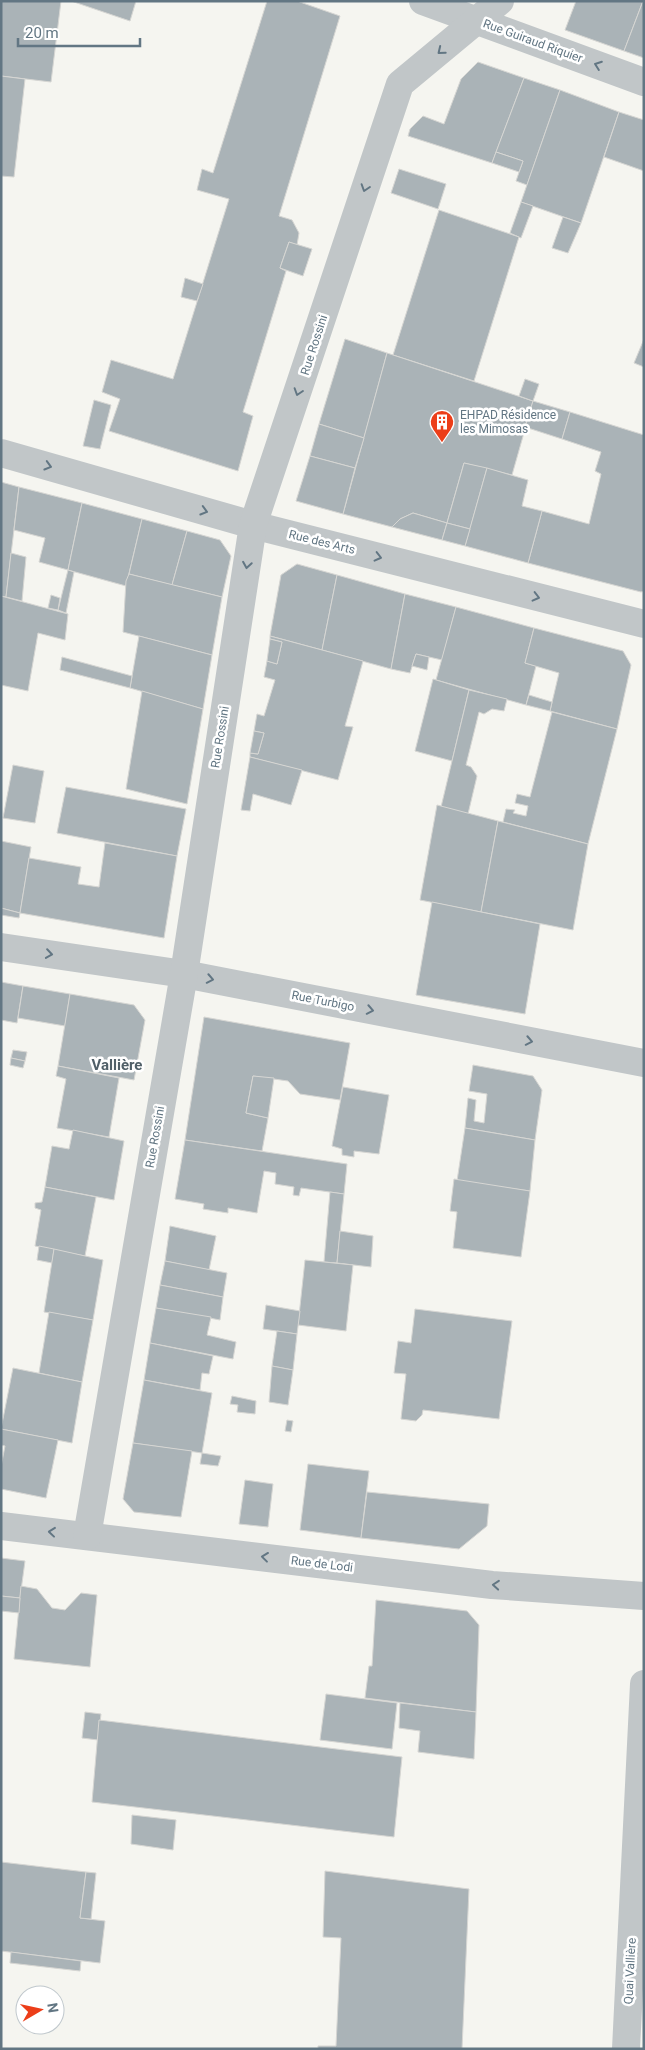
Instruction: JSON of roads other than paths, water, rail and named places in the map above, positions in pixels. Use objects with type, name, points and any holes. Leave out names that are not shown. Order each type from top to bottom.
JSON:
[{"type":"street","name":"Rue Guiraud Riquier","points":[[423,1],[644,82]]},
{"type":"street","name":"Rue Rossini","points":[[87,1536],[184,974],[253,525],[400,84],[500,1]]},
{"type":"street","name":"Rue des Arts","points":[[1,453],[253,525],[644,624]]},
{"type":"street","name":"Rue Turbigo","points":[[1,947],[184,974],[644,1063]]},
{"type":"street","name":"Rue de Lodi","points":[[1,1526],[492,1585],[644,1596]]},
{"type":"street","name":"Quai Vallière","points":[[626,2049],[644,1684]]},
{"type":"place","name":"EHPAD Résidence les Mimosas","points":[[442,443]]},
{"type":"district","name":"Vallière","points":[[117,1065]]}]
